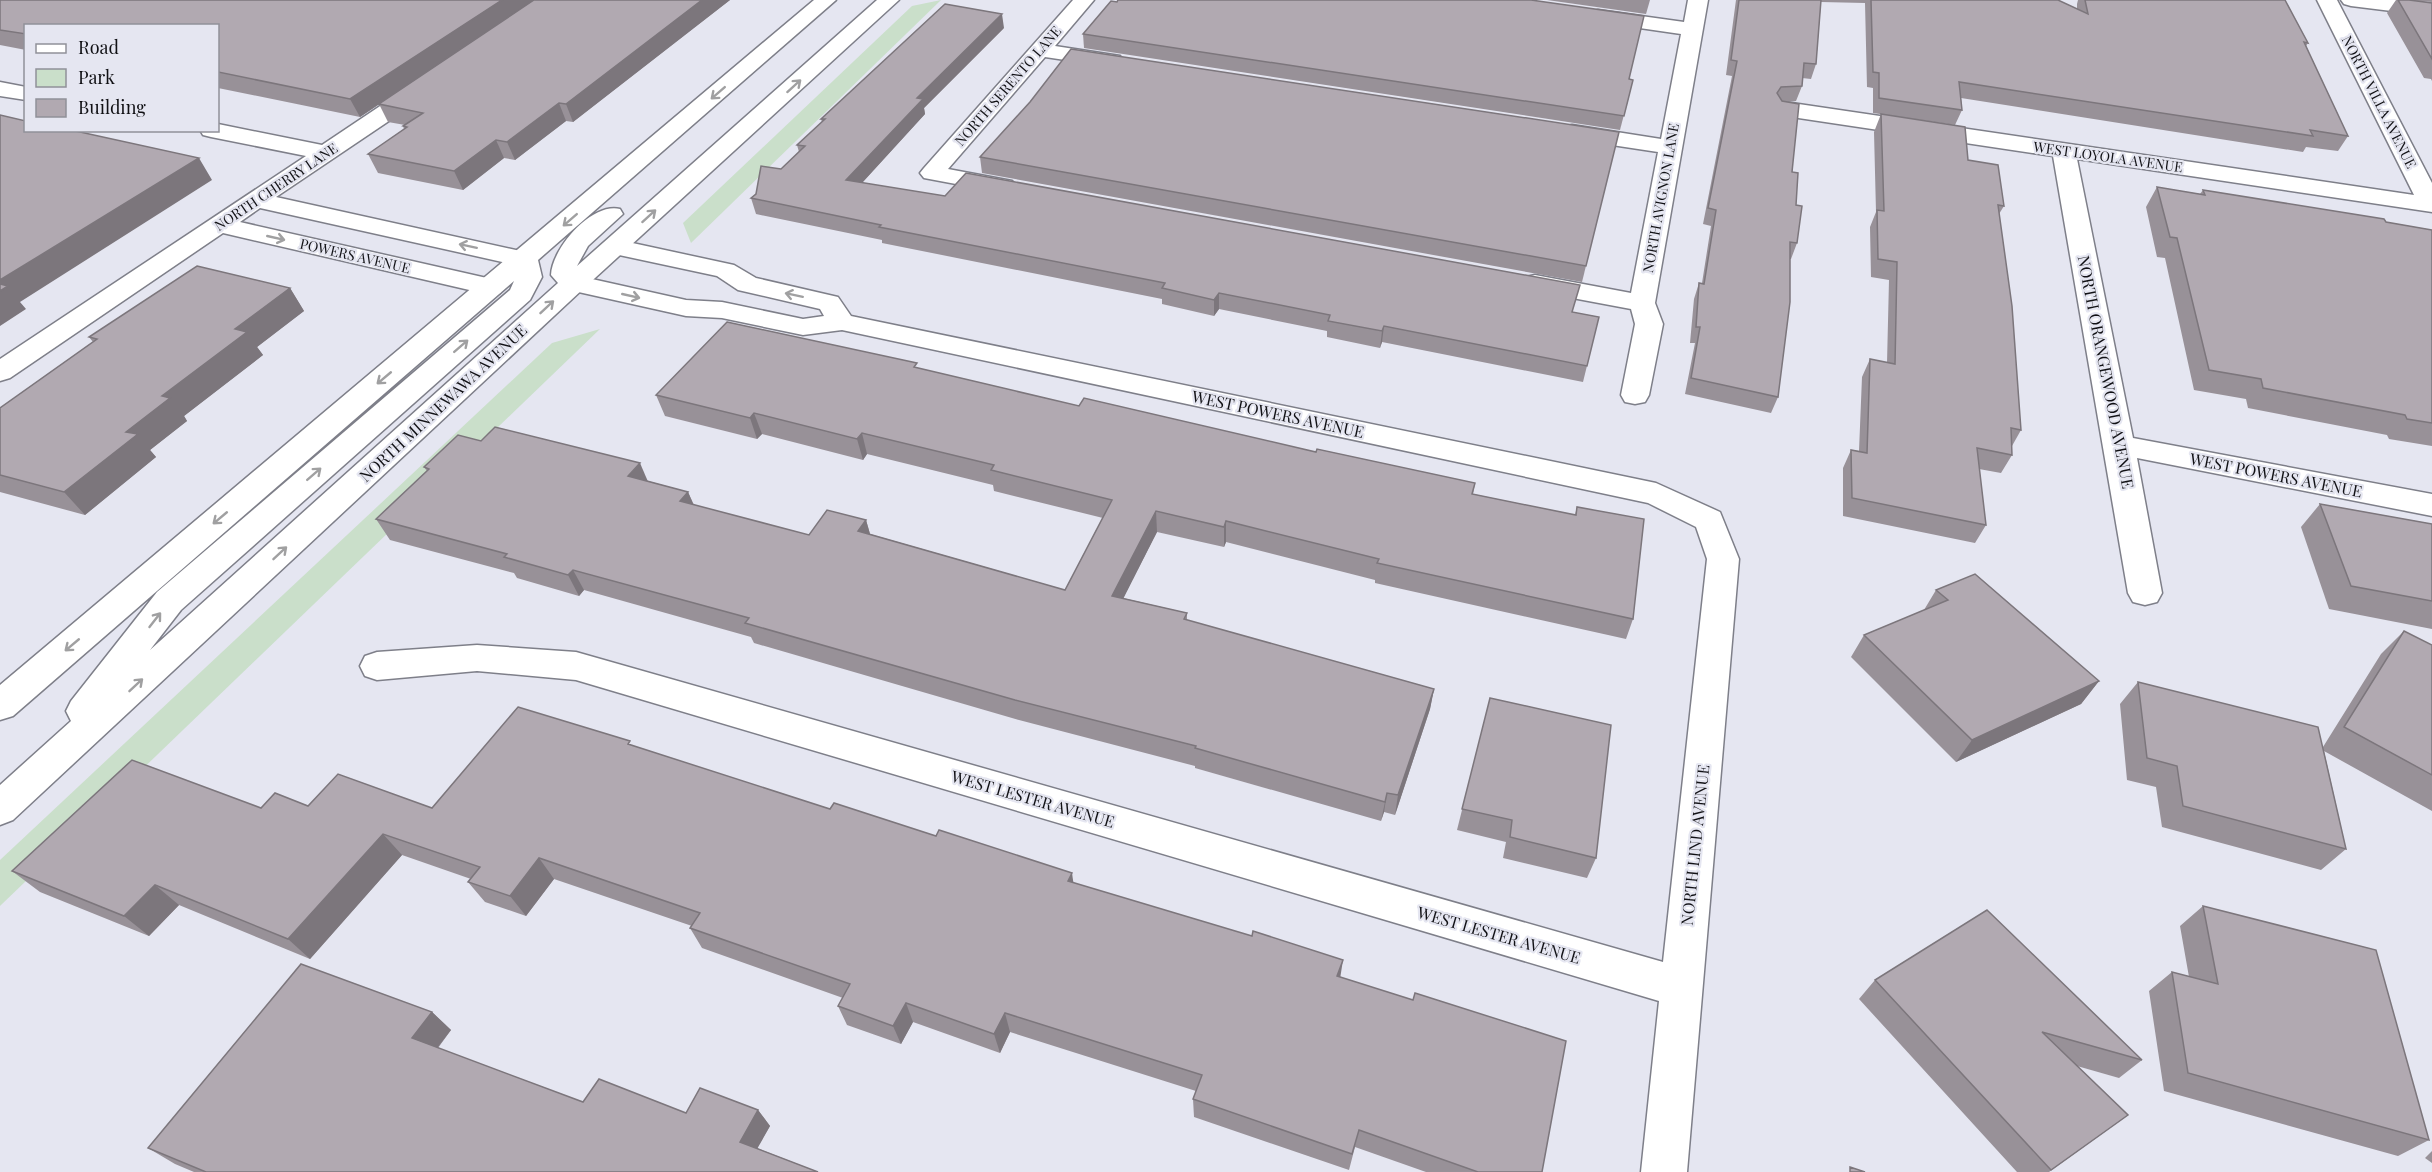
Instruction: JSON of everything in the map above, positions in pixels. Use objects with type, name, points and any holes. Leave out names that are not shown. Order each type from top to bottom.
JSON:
[{"type":"street","points":[[0,706],[826,0]]},
{"type":"street","name":"NORTH MINNEWAWA AVENUE","points":[[0,809],[574,283],[889,0]]},
{"type":"street","name":"NORTH SERENTO LANE","points":[[1025,190],[932,173],[1084,0]]},
{"type":"street","name":"NORTH AVIGNON LANE","points":[[1635,395],[1649,324],[1642,303],[1698,0]]},
{"type":"street","name":"NORTH VILLA AVENUE","points":[[2327,0],[2432,205]]},
{"type":"street","points":[[2351,0],[2432,10]]},
{"type":"street","points":[[1580,13],[1692,29]]},
{"type":"street","points":[[574,283],[564,275],[563,264],[569,251],[768,74],[796,25]]},
{"type":"street","points":[[1040,50],[1133,64]]},
{"type":"street","name":"NORTH CHERRY LANE","points":[[0,372],[444,73]]},
{"type":"street","points":[[0,89],[24,94]]},
{"type":"street","name":"WEST LOYOLA AVENUE","points":[[1785,109],[2432,205]]},
{"type":"street","points":[[1554,129],[1671,147]]},
{"type":"street","points":[[219,132],[326,153]]},
{"type":"street","name":"NORTH ORANGEWOOD AVENUE","points":[[2064,151],[2120,445],[2145,593]]},
{"type":"street","name":"POWERS AVENUE","points":[[255,200],[525,259]]},
{"type":"street","name":"POWERS AVENUE","points":[[219,225],[491,287]]},
{"type":"street","points":[[614,247],[725,270],[747,284],[829,303],[842,322]]},
{"type":"street","points":[[29,783],[169,601],[520,294],[529,276],[525,259]]},
{"type":"street","points":[[1514,279],[1642,303]]},
{"type":"street","name":"WEST POWERS AVENUE","points":[[574,283],[686,308],[722,310],[803,327],[842,322],[1656,494],[1709,520]]},
{"type":"street","points":[[722,310],[747,284]]},
{"type":"street","name":"WEST POWERS AVENUE","points":[[2120,445],[2432,505]]},
{"type":"street","name":"NORTH LIND AVENUE","points":[[1664,1172],[1723,559],[1709,520]]},
{"type":"street","name":"WEST LESTER AVENUE","points":[[377,666],[477,658],[576,666],[1680,987]]},
{"type":"green space","points":[[941,0],[691,243],[683,223],[912,6]]},
{"type":"green space","points":[[600,329],[0,906],[0,860],[552,343]]},
{"type":"building","points":[[0,0],[502,0],[350,99],[219,72],[219,24],[24,24],[24,34],[0,30]]},
{"type":"building","points":[[534,0],[702,0],[566,104],[559,103],[507,142],[496,140],[454,171],[368,154],[423,113],[379,104]]},
{"type":"building","points":[[1118,0],[1531,0],[1644,16],[1629,79],[1633,80],[1624,116],[1083,34],[1111,1],[1117,2]]},
{"type":"building","points":[[1739,0],[1821,0],[1816,64],[1804,63],[1802,86],[1781,87],[1777,93],[1782,101],[1799,104],[1792,172],[1798,173],[1796,205],[1802,206],[1797,243],[1790,242],[1790,302],[1778,397],[1691,378],[1700,327],[1696,327],[1699,283],[1704,284],[1716,210],[1708,208],[1737,61],[1731,60]]},
{"type":"building","points":[[1871,0],[2058,0],[2088,14],[2085,0],[2285,0],[2308,43],[2304,42],[2348,136],[2310,130],[2313,136],[1959,82],[1962,110],[1879,98],[1879,73],[1873,72]]},
{"type":"building","points":[[2398,0],[2432,3],[2432,59]]},
{"type":"building","points":[[945,4],[1002,14],[917,98],[923,99],[846,180],[945,196],[966,173],[1580,285],[1572,312],[1599,317],[1587,366],[1384,326],[1382,331],[1328,321],[1330,315],[1219,293],[1214,300],[1162,288],[1165,283],[879,227],[881,225],[751,198],[756,194],[761,166],[781,169],[805,146],[797,145],[825,119],[821,119]]},
{"type":"building","points":[[1071,49],[1619,132],[1586,266],[980,157],[1030,102]]},
{"type":"building","points":[[1881,114],[1965,127],[1968,160],[1998,165],[2004,206],[1998,205],[2012,306],[2021,430],[2011,428],[2012,455],[1977,448],[1986,525],[1852,498],[1851,450],[1867,453],[1870,359],[1895,364],[1897,262],[1878,259],[1877,210],[1884,211]]},
{"type":"building","points":[[0,115],[24,121],[24,132],[80,132],[199,158],[0,280]]},
{"type":"building","points":[[2157,187],[2205,195],[2203,190],[2384,219],[2386,222],[2432,230],[2432,423],[2407,419],[2405,415],[2263,388],[2261,379],[2209,370],[2177,238],[2170,237]]},
{"type":"building","points":[[197,266],[290,288],[235,329],[247,332],[162,396],[170,398],[126,432],[138,434],[64,492],[0,475],[0,408],[97,339],[89,337]]},
{"type":"building","points":[[0,284],[8,286],[0,291]]},
{"type":"building","points":[[727,322],[917,363],[914,367],[1079,406],[1084,398],[1316,452],[1317,449],[1475,483],[1472,494],[1576,515],[1577,507],[1644,519],[1633,619],[1377,563],[1379,559],[1226,521],[1224,527],[1156,511],[1112,596],[1187,613],[1184,619],[1434,689],[1398,795],[1387,793],[1385,802],[1195,748],[1196,746],[1015,700],[745,623],[749,618],[573,570],[568,575],[504,557],[507,554],[376,519],[429,469],[424,467],[458,435],[481,441],[495,427],[640,463],[628,476],[688,492],[680,501],[809,535],[827,510],[866,520],[858,531],[1065,590],[1112,500],[991,470],[994,465],[862,433],[857,439],[754,413],[750,418],[656,395]]},
{"type":"building","points":[[2320,504],[2432,524],[2432,601],[2351,586]]},
{"type":"building","points":[[1975,574],[2099,681],[1972,740],[1864,635],[1948,600],[1936,590]]},
{"type":"building","points":[[2404,631],[2432,645],[2432,775],[2344,727]]},
{"type":"building","points":[[2138,682],[2318,727],[2346,849],[2183,806],[2177,766],[2147,758]]},
{"type":"building","points":[[1490,698],[1611,725],[1596,858],[1510,837],[1512,820],[1462,809]]},
{"type":"building","points":[[518,707],[630,741],[628,744],[830,809],[834,803],[936,836],[939,830],[1072,873],[1068,881],[1252,936],[1253,931],[1343,960],[1337,976],[1413,1000],[1415,993],[1566,1041],[1542,1172],[1478,1172],[1359,1130],[1352,1154],[1193,1099],[1202,1075],[1005,1013],[994,1034],[906,1003],[893,1026],[838,1006],[850,984],[690,928],[700,913],[539,858],[510,896],[468,882],[480,867],[383,834],[288,939],[155,885],[124,916],[12,871],[132,760],[261,808],[275,793],[308,806],[338,774],[432,808]]},
{"type":"building","points":[[2203,906],[2376,950],[2429,1140],[2188,1073],[2172,972],[2218,984]]},
{"type":"building","points":[[1987,910],[2142,1060],[2042,1032],[2128,1115],[2051,1170],[1875,980]]},
{"type":"building","points":[[301,964],[432,1012],[412,1038],[583,1102],[599,1079],[686,1113],[700,1088],[758,1110],[740,1142],[818,1172],[206,1172],[148,1148]]},
{"type":"building","points":[[1850,1167],[1865,1172],[1850,1172]]}]
